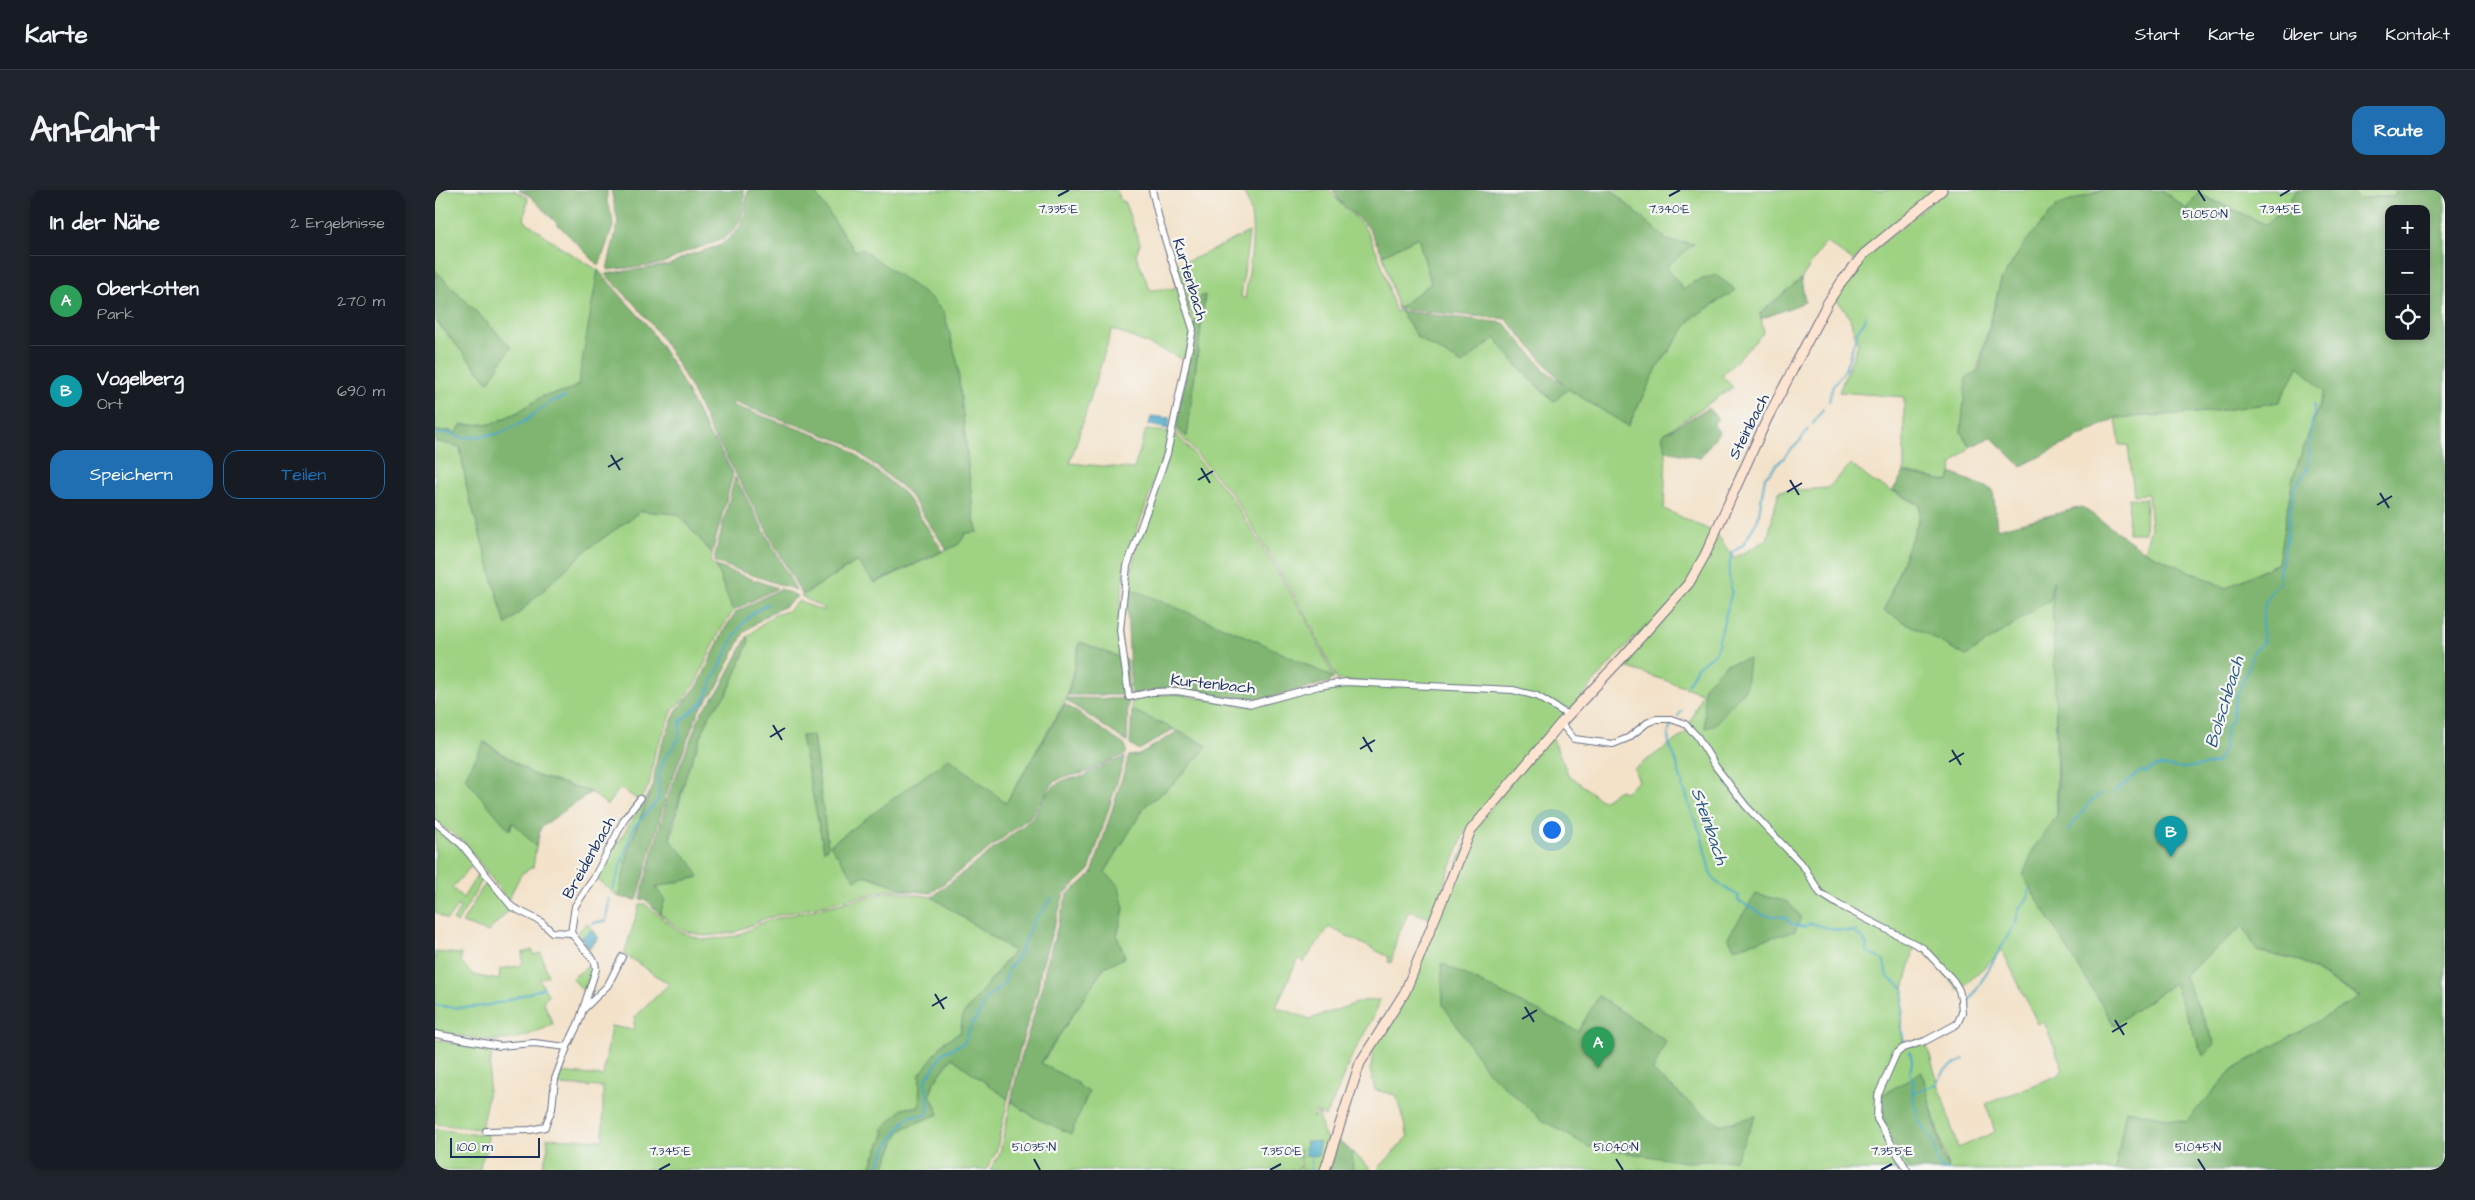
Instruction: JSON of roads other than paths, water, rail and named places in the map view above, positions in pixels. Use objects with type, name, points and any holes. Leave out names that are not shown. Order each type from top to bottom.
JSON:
[{"type":"street","name":"Kurtenbach","points":[[1152,190],[1193,329],[1167,454],[1127,566],[1120,630],[1129,697],[1153,692],[1177,691],[1252,704],[1319,686],[1347,682],[1513,690],[1537,696],[1568,715]]},
{"type":"street","name":"Steinbach","points":[[1325,1170],[1357,1070],[1367,1048],[1402,997],[1471,830],[1568,715],[1649,629],[1695,574],[1767,419],[1822,314],[1842,281],[1857,262],[1880,240],[1942,190]]},
{"type":"street","points":[[1561,723],[1574,739],[1605,744],[1623,740],[1656,719],[1671,718],[1685,724],[1697,736],[1736,795],[1805,867],[1820,893],[1929,953],[1958,987],[1961,999],[1961,1018],[1957,1024],[1925,1042],[1903,1048],[1896,1054],[1878,1095],[1877,1119],[1907,1170]]},
{"type":"street","name":"Breidenbach","points":[[571,933],[575,906],[594,878],[625,818],[640,799]]},
{"type":"street","points":[[435,822],[462,845],[512,907],[540,921],[552,932],[571,933],[595,962],[596,969],[584,1008],[555,1079],[552,1109],[545,1127],[530,1130],[486,1131]]},
{"type":"street","points":[[584,1008],[608,985],[622,957]]},
{"type":"street","points":[[435,1034],[500,1046],[534,1044],[567,1047]]},
{"type":"water","points":[[1151,416],[1170,418],[1168,429],[1149,425]]},
{"type":"water","points":[[591,930],[597,938],[589,948],[582,937]]},
{"type":"water","points":[[1306,1141],[1319,1142],[1318,1156],[1305,1155]]},
{"type":"waterway","name":"Steinbach","points":[[1829,401],[1833,386],[1845,370],[1858,330],[1865,321],[1866,314]]},
{"type":"waterway","name":"Breidenbach","points":[[435,434],[449,433],[464,438],[498,434],[525,421],[550,402],[565,397]]},
{"type":"waterway","name":"Bolschbach","points":[[2114,792],[2141,771],[2146,772],[2151,768],[2161,766],[2185,768],[2217,763],[2224,749],[2225,729],[2233,719],[2235,701],[2248,669],[2252,652],[2263,643],[2262,619],[2266,602],[2269,594],[2280,583],[2279,570],[2283,558],[2294,488],[2308,468],[2314,404]]},
{"type":"waterway","name":"Steinbach","points":[[1813,424],[1823,409]]},
{"type":"waterway","name":"Steinbach","points":[[1688,684],[1697,667],[1716,652],[1732,591],[1729,578],[1730,561],[1733,552],[1743,545],[1758,519],[1765,477],[1800,441],[1808,429]]},
{"type":"waterway","points":[[613,889],[633,828],[659,799],[658,778],[664,759],[679,739],[680,722],[705,699],[713,679],[741,626],[757,610],[768,604]]},
{"type":"waterway","name":"Steinbach","points":[[1678,716],[1682,711]]},
{"type":"waterway","name":"Steinbach","points":[[1672,724],[1668,736],[1670,746],[1683,783],[1682,789],[1686,793],[1701,834],[1710,872],[1716,882],[1739,896],[1737,900],[1764,915],[1785,917],[1791,924],[1805,927],[1810,923],[1840,931],[1856,931],[1856,935],[1861,936],[1867,945],[1866,951],[1884,961],[1887,977],[1904,988],[1901,1028],[1904,1042]]},
{"type":"waterway","name":"Bolschbach","points":[[2068,830],[2090,802],[2102,793]]},
{"type":"waterway","name":"Bolschbach","points":[[1967,1006],[2016,922],[2019,908],[2028,898],[2029,889]]},
{"type":"waterway","points":[[877,1170],[883,1155],[904,1122],[910,1116],[927,1115],[929,1105],[925,1081],[943,1053],[965,1042],[969,1029],[981,1011],[985,999],[1004,984],[1009,968],[1018,957],[1033,922],[1052,898]]},
{"type":"waterway","points":[[592,923],[606,921],[609,899]]},
{"type":"waterway","points":[[435,1005],[464,1008],[490,1005],[543,988]]},
{"type":"waterway","name":"Steinbach","points":[[1910,1052],[1912,1061],[1910,1072],[1914,1082],[1912,1088],[1918,1120],[1934,1142],[1937,1159],[1941,1168],[1948,1170]]},
{"type":"waterway","name":"Bolschbach","points":[[1914,1093],[1937,1084],[1945,1070],[1964,1059]]},
{"type":"waterway","points":[[1311,1155],[1311,1170]]},
{"type":"place","name":"Vogelberg","points":[[2171,857]]},
{"type":"place","name":"Oberkotten","points":[[1598,1068]]}]
